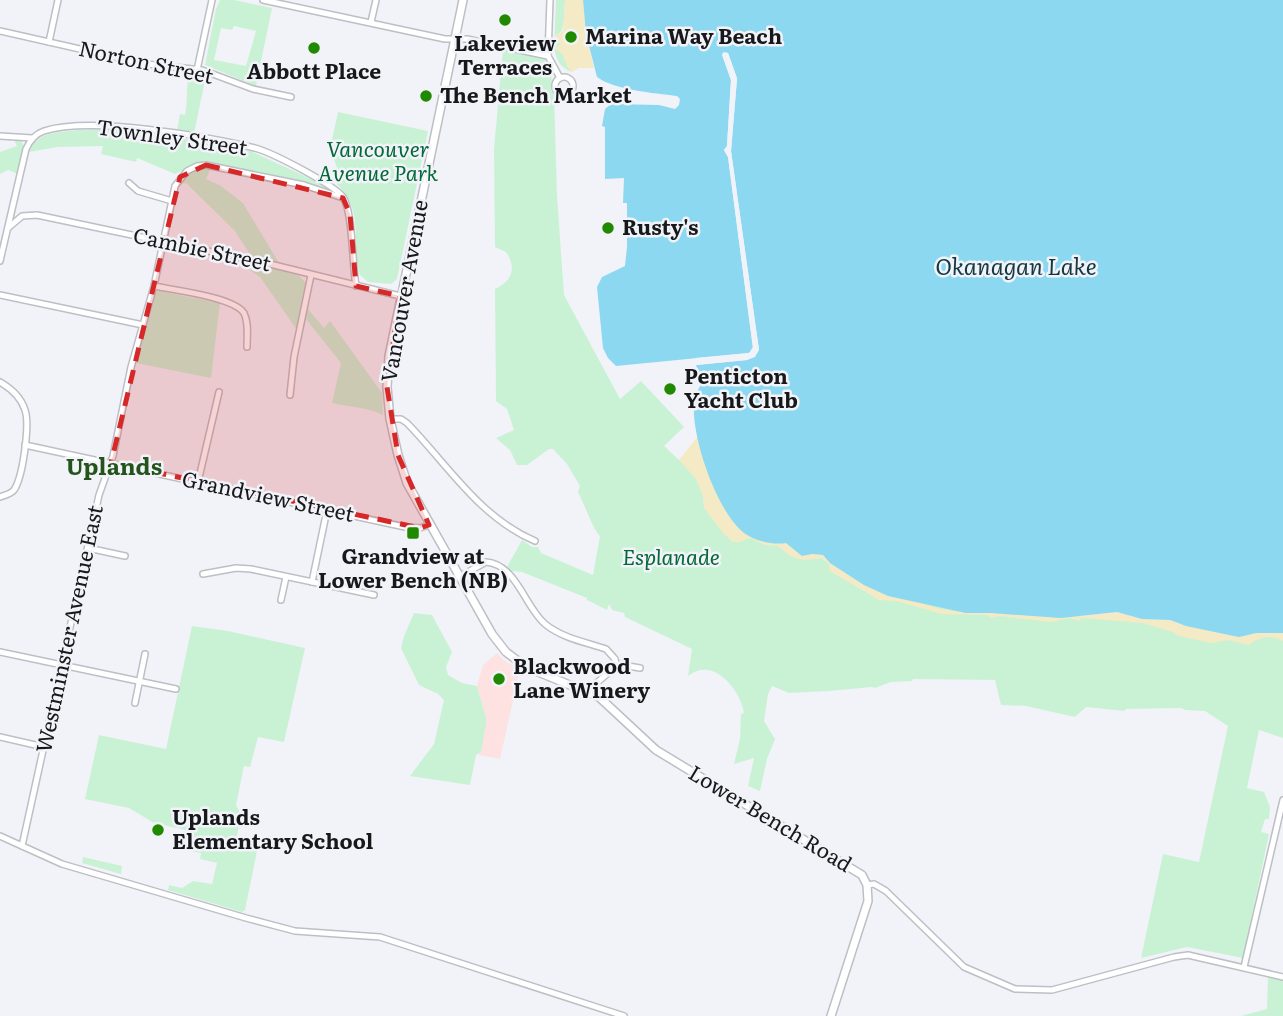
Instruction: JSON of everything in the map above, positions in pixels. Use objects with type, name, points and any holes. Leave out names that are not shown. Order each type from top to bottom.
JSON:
[{"type":"street","points":[[49,42],[58,0]]},
{"type":"street","points":[[197,70],[212,0]]},
{"type":"street","points":[[263,0],[444,39],[467,39],[548,56]]},
{"type":"street","points":[[371,22],[376,0]]},
{"type":"street","name":"Vancouver Avenue","points":[[390,419],[387,378],[400,296],[463,0]]},
{"type":"street","points":[[550,0],[548,56],[560,78]]},
{"type":"street","name":"Norton Street","points":[[0,32],[146,64],[197,70],[253,89],[291,97]]},
{"type":"street","name":"Townley Street","points":[[0,136],[32,138],[46,131],[67,128],[122,127],[257,149],[332,188],[343,198]]},
{"type":"street","points":[[0,261],[26,149],[32,138]]},
{"type":"street","name":"Westminster Avenue East","points":[[22,846],[99,495],[110,463],[131,367],[154,286],[175,186],[187,171],[206,165],[304,185],[343,198]]},
{"type":"street","points":[[129,183],[138,191],[172,201]]},
{"type":"street","points":[[343,198],[350,214],[351,258],[356,286]]},
{"type":"street","name":"Cambie Street","points":[[7,229],[22,216],[34,215],[274,265],[400,296]]},
{"type":"street","points":[[290,395],[294,357],[311,275]]},
{"type":"street","points":[[154,286],[220,300],[239,308],[246,317],[247,346]]},
{"type":"street","points":[[0,295],[143,326]]},
{"type":"street","points":[[0,382],[17,396],[24,407],[28,426],[15,487],[10,493],[0,497]]},
{"type":"street","points":[[198,482],[219,392]]},
{"type":"street","points":[[390,419],[401,419],[407,423],[480,504],[499,520],[535,541]]},
{"type":"street","name":"Lower Bench Road","points":[[390,419],[402,470],[429,525],[492,634],[514,659],[604,701],[656,750],[853,868],[862,875],[867,884],[874,884],[886,891],[964,967],[1015,989],[1052,990],[1174,957],[1188,956],[1283,976]]},
{"type":"street","name":"Grandview Street","points":[[25,445],[405,527],[420,528],[429,525]]},
{"type":"street","points":[[312,582],[327,510]]},
{"type":"street","points":[[88,548],[125,556]]},
{"type":"street","points":[[459,577],[486,562],[497,565],[511,578],[546,625],[565,636],[606,649],[616,664],[587,691]]},
{"type":"street","points":[[203,574],[244,568],[374,596]]},
{"type":"street","points":[[281,600],[286,577]]},
{"type":"street","points":[[0,652],[176,689]]},
{"type":"street","points":[[135,703],[145,654]]},
{"type":"street","points":[[616,664],[640,668]]},
{"type":"street","points":[[0,737],[44,747]]},
{"type":"street","points":[[1244,967],[1283,800]]},
{"type":"street","points":[[0,836],[74,868],[303,932],[380,937],[624,1016]]},
{"type":"street","points":[[831,1016],[866,907],[867,884]]},
{"type":"highlighted area","points":[[206,165],[343,198],[350,214],[356,286],[400,296],[387,387],[398,455],[429,525],[420,528],[111,463],[180,177]]},
{"type":"shaded area","points":[[497,653],[506,662],[520,669],[500,759],[479,755],[486,718],[477,686],[483,665]]},
{"type":"green space","points":[[220,0],[234,0],[272,8],[256,86],[205,65]],"holes":[[[234,26],[256,31],[246,66],[214,60],[221,28],[232,30]]]},
{"type":"green space","points":[[556,0],[565,0],[565,3],[563,27],[555,36],[560,44],[556,49],[562,53],[572,72],[562,66],[555,52],[554,47]]},
{"type":"green space","name":"Esplanade","points":[[503,49],[544,59],[551,74],[564,295],[620,399],[641,381],[684,427],[664,446],[679,460],[812,554],[1069,615],[1283,633],[1283,738],[1259,730],[1247,788],[1264,792],[1270,807],[1269,819],[1265,819],[1261,832],[1269,834],[1243,958],[1187,947],[1141,958],[1163,854],[1199,862],[1228,726],[1205,711],[1181,708],[1124,711],[1086,707],[1075,717],[1026,706],[1001,705],[995,680],[913,679],[891,682],[875,688],[789,693],[772,686],[768,694],[764,721],[775,739],[767,759],[760,791],[748,786],[754,758],[734,764],[740,739],[741,714],[744,713],[737,694],[724,678],[716,673],[697,671],[688,676],[692,649],[625,617],[624,613],[612,610],[609,604],[607,610],[587,598],[522,572],[511,571],[507,567],[522,540],[532,547],[538,547],[541,553],[593,575],[600,536],[578,492],[580,486],[567,464],[553,449],[527,465],[517,465],[510,450],[496,438],[514,430],[507,409],[496,401],[495,289],[509,278],[512,269],[506,252],[495,247],[494,149]]},
{"type":"green space","points":[[189,72],[206,75],[194,134],[177,131],[180,114],[185,115]]},
{"type":"green space","name":"Vancouver Avenue Park","points":[[338,112],[428,131],[397,279],[391,284],[368,282],[360,275],[354,216],[345,194],[336,183],[338,170],[330,149]]},
{"type":"green space","points":[[77,130],[110,130],[180,138],[253,152],[334,192],[298,181],[206,163],[194,165],[175,174],[137,158],[136,162],[101,154],[103,146],[58,147],[29,152],[37,140],[43,137]]},
{"type":"green space","points":[[14,140],[21,141],[24,146],[18,174],[8,170],[0,174],[0,152],[17,146]]},
{"type":"green space","points":[[211,168],[206,179],[221,186],[243,203],[279,263],[251,256],[235,231],[186,183],[180,184],[193,170]]},
{"type":"green space","points":[[255,264],[298,275],[305,282],[306,289],[297,330],[260,277],[251,271]]},
{"type":"green space","points":[[159,291],[220,303],[211,378],[136,363],[156,293]]},
{"type":"green space","points":[[308,309],[324,328],[330,321],[382,393],[383,415],[332,403],[341,363],[306,319]]},
{"type":"green space","points":[[414,613],[432,615],[452,652],[446,667],[448,675],[462,683],[477,686],[486,724],[481,752],[476,755],[470,785],[410,776],[434,744],[444,700],[419,685],[401,648]]},
{"type":"green space","points":[[192,626],[305,648],[284,742],[258,737],[250,767],[244,766],[236,805],[241,815],[235,845],[257,851],[245,910],[242,912],[168,890],[169,885],[182,888],[193,881],[212,884],[217,863],[200,859],[201,853],[190,851],[188,847],[191,831],[154,823],[129,808],[85,799],[99,735],[166,749]]},
{"type":"green space","points":[[83,857],[122,866],[121,874],[82,863]]},
{"type":"green space","points":[[1268,977],[1283,980],[1283,1016],[1241,1016],[1267,1009]]},
{"type":"sand","name":"Marina Way Beach","points":[[565,0],[583,0],[586,34],[594,68],[579,68],[572,72],[562,53],[555,49],[560,44],[555,35],[563,30]]},
{"type":"sand","points":[[698,436],[716,491],[736,524],[750,536],[766,542],[786,543],[802,556],[823,555],[830,563],[864,585],[940,609],[966,613],[1061,618],[1117,612],[1142,619],[1170,620],[1239,637],[1256,633],[1283,633],[1283,641],[1266,637],[1249,645],[1229,640],[1211,643],[1179,636],[1142,623],[1081,618],[1079,621],[1070,618],[1052,622],[999,616],[991,618],[987,615],[942,614],[896,601],[879,600],[830,571],[829,564],[821,558],[798,559],[778,546],[765,545],[750,538],[733,542],[723,533],[704,508],[703,496],[696,479],[679,460]]},
{"type":"water","name":"Okanagan Lake","points":[[583,0],[1283,0],[1283,633],[1256,633],[1239,637],[1170,620],[1142,619],[1117,612],[1061,618],[966,613],[888,596],[864,585],[830,563],[823,555],[802,556],[786,543],[764,542],[744,533],[724,509],[716,492],[701,454],[694,417],[694,400],[702,383],[696,365],[747,360],[759,350],[731,151],[737,78],[728,53],[722,55],[731,80],[727,146],[724,150],[728,157],[753,349],[749,353],[616,366],[603,348],[597,287],[602,277],[625,266],[627,203],[623,203],[624,178],[605,179],[605,127],[602,126],[605,109],[611,104],[659,105],[675,109],[680,99],[677,96],[624,88],[597,77],[586,34]]},
{"type":"pier","points":[[728,53],[737,79],[731,151],[759,350],[755,357],[747,360],[696,365],[696,362],[746,357],[696,361],[695,358],[749,353],[753,347],[728,157],[724,150],[727,146],[731,80],[722,54]]},
{"type":"place","name":"Lakeview Terraces","points":[[505,20]]},
{"type":"place","name":"Marina Way Beach","points":[[571,37]]},
{"type":"place","name":"Abbott Place","points":[[314,48]]},
{"type":"place","name":"The Bench Market","points":[[426,96]]},
{"type":"place","name":"Rusty's","points":[[608,228]]},
{"type":"place","name":"Penticton Yacht Club","points":[[670,389]]},
{"type":"place","name":"Grandview at Lower Bench (NB)","points":[[413,533]]},
{"type":"place","name":"Blackwood Lane Winery","points":[[499,679]]},
{"type":"place","name":"Uplands Elementary School","points":[[158,830]]},
{"type":"district","name":"Uplands","points":[[114,467]]}]
